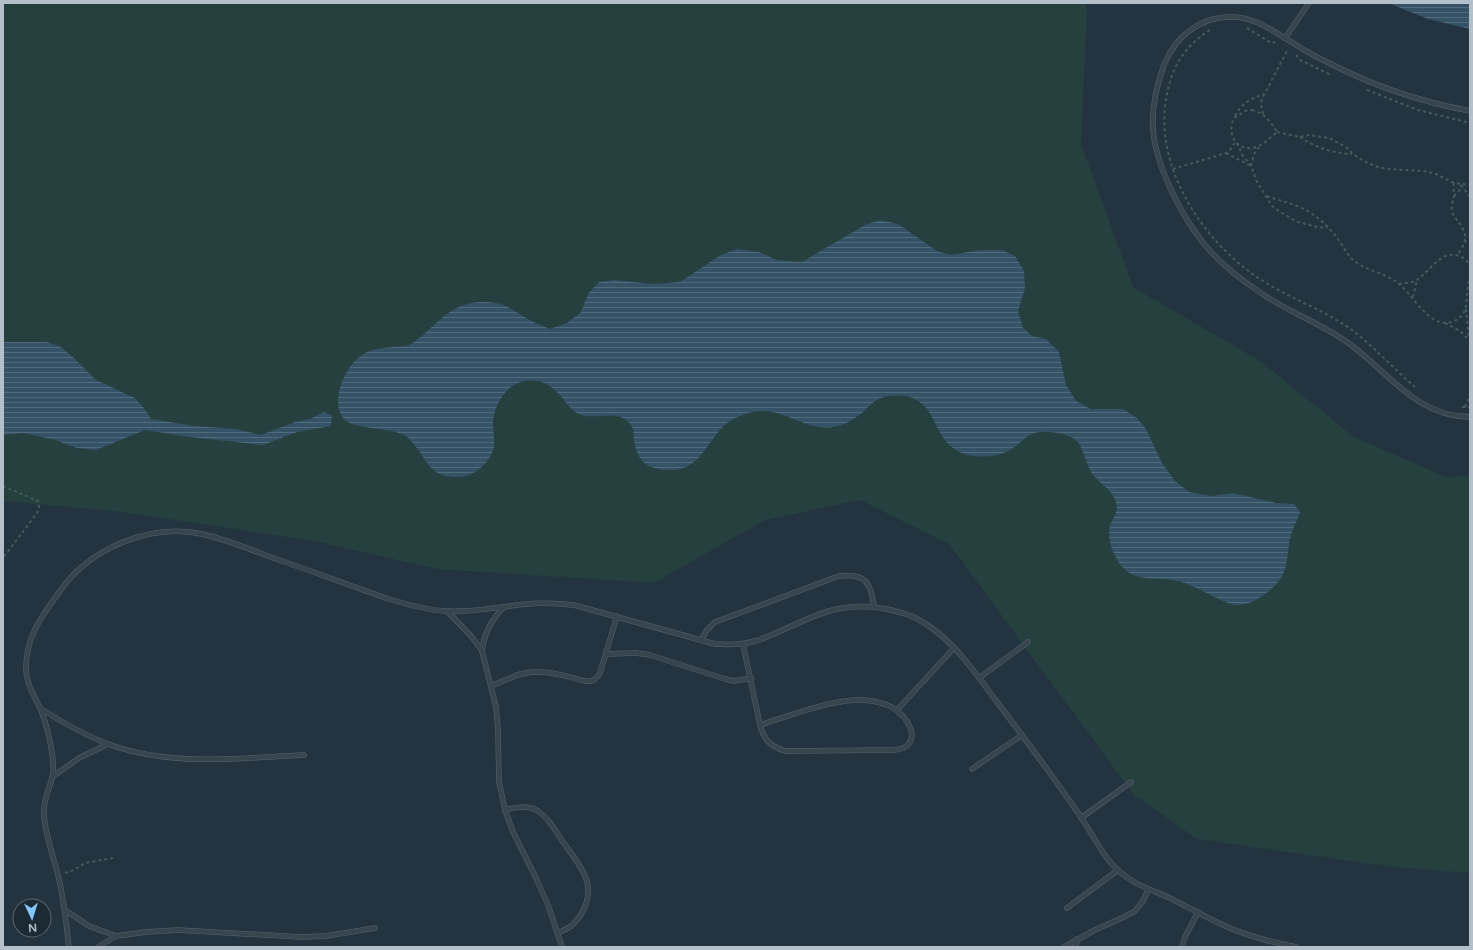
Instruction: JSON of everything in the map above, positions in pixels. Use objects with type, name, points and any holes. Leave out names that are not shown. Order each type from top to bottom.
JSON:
[{"type":"lane","points":[[1285,38],[1309,3]]},
{"type":"lane","points":[[1470,111],[1440,105],[1368,81],[1330,64],[1256,21],[1240,17],[1230,17],[1200,23],[1181,38],[1174,48],[1165,62],[1157,88],[1153,111],[1153,128],[1156,151],[1165,179],[1186,219],[1213,255],[1243,281],[1263,295],[1321,325],[1341,338],[1382,370],[1407,394],[1420,403],[1449,415],[1470,417]]},
{"type":"lane","points":[[69,947],[65,910],[58,875],[46,831],[44,813],[46,794],[52,776],[52,754],[48,731],[40,709],[30,690],[26,672],[27,652],[32,632],[43,615],[69,578],[91,559],[117,545],[144,536],[172,532],[201,534],[229,542],[406,604],[426,609],[447,611],[551,603],[574,605],[702,640],[729,645],[743,644],[768,637],[836,609],[855,606],[874,607],[896,611],[918,620],[937,632],[954,648],[979,678],[1022,735],[1110,861],[1132,882],[1245,934],[1270,942],[1296,947]]},
{"type":"lane","points":[[702,640],[707,630],[715,622],[839,576],[850,575],[861,578],[870,586],[874,607]]},
{"type":"lane","points":[[482,651],[488,627],[495,616],[504,607]]},
{"type":"lane","points":[[447,611],[468,632],[482,651],[492,686],[496,707],[499,782],[505,810],[513,832],[548,905],[562,947]]},
{"type":"lane","points":[[492,686],[521,674],[534,672],[546,672],[591,682],[597,679],[617,616]]},
{"type":"lane","points":[[979,678],[1028,642]]},
{"type":"lane","points":[[743,644],[750,678],[760,725],[762,734],[768,742],[776,748],[785,751],[902,750],[908,746],[912,739],[912,732],[897,710],[881,704],[862,700],[843,701],[805,710],[760,725]]},
{"type":"lane","points":[[897,710],[954,648]]},
{"type":"lane","points":[[606,654],[636,653],[650,655],[725,679],[734,681],[750,678]]},
{"type":"lane","points":[[40,709],[108,744],[167,758],[228,759],[304,755]]},
{"type":"lane","points":[[972,769],[1022,735]]},
{"type":"lane","points":[[52,776],[79,758],[108,744]]},
{"type":"lane","points":[[1081,818],[1132,782]]},
{"type":"lane","points":[[505,810],[516,807],[528,807],[539,812],[547,820],[586,877],[588,897],[580,917],[570,927],[558,933]]},
{"type":"lane","points":[[1068,908],[1118,870]]},
{"type":"lane","points":[[1064,947],[1077,939],[1135,911],[1143,901],[1148,890]]},
{"type":"lane","points":[[65,910],[89,926],[116,936]]},
{"type":"lane","points":[[1182,947],[1198,912]]},
{"type":"lane","points":[[98,947],[116,936],[146,932],[177,930],[301,937],[326,936],[375,928]]},
{"type":"lane","points":[[1076,947],[1077,939]]},
{"type":"lane","points":[[1268,947],[1270,942]]},
{"type":"path","points":[[1241,27],[1247,28],[1271,43],[1285,38]]},
{"type":"path","points":[[1215,28],[1201,35],[1183,54],[1175,66],[1170,80],[1165,105],[1168,152],[1173,169],[1186,198],[1215,240],[1228,254],[1260,280],[1340,322],[1367,342],[1420,391]]},
{"type":"path","points":[[1263,115],[1261,104],[1264,94],[1292,42]]},
{"type":"path","points":[[1264,94],[1246,102],[1241,106],[1230,129],[1233,138],[1243,156],[1251,166],[1257,182],[1272,206],[1288,218],[1307,225],[1328,228]]},
{"type":"path","points":[[1234,118],[1245,111],[1258,111],[1277,132],[1300,137],[1316,147],[1325,150],[1353,154]]},
{"type":"path","points":[[1251,166],[1254,154],[1262,144],[1277,132]]},
{"type":"path","points":[[1300,137],[1309,135],[1329,138],[1375,166],[1387,169],[1424,171],[1436,174],[1454,183],[1470,186]]},
{"type":"path","points":[[1173,169],[1226,153],[1236,142]]},
{"type":"path","points":[[1236,142],[1242,146],[1252,148],[1262,144]]},
{"type":"path","points":[[1226,153],[1239,158],[1251,166]]},
{"type":"path","points":[[1454,183],[1452,213],[1456,221],[1463,228],[1464,241],[1461,250],[1456,255]]},
{"type":"path","points":[[1454,196],[1459,191],[1461,185]]},
{"type":"path","points":[[1461,185],[1470,197]]},
{"type":"path","points":[[1267,196],[1304,209],[1321,220],[1356,262],[1384,274],[1399,284],[1413,298],[1419,308],[1431,318],[1460,331],[1470,340]]},
{"type":"path","points":[[1464,241],[1470,242]]},
{"type":"path","points":[[1413,298],[1417,280],[1440,259],[1456,255],[1464,258],[1470,266]]},
{"type":"path","points":[[1470,275],[1466,309],[1470,340]]},
{"type":"path","points":[[1399,284],[1417,280]]},
{"type":"path","points":[[1444,323],[1450,323],[1460,318],[1466,309]]},
{"type":"path","points":[[1465,407],[1470,396]]},
{"type":"path","points":[[1458,406],[1470,407]]},
{"type":"path","points":[[3,486],[33,498],[38,501],[39,507],[37,513],[3,558]]},
{"type":"path","points":[[58,875],[74,870],[85,863],[113,858]]},
{"type":"green space","points":[[3,3],[1086,3],[1087,11],[1081,144],[1133,287],[1260,361],[1354,437],[1446,477],[1470,476],[1470,873],[1393,867],[1197,839],[1134,795],[949,544],[860,500],[765,520],[654,583],[437,569],[314,541],[123,512],[3,501]]},
{"type":"water","points":[[1388,3],[1470,3],[1470,29],[1428,19]]},
{"type":"water","points":[[880,220],[898,224],[937,251],[950,255],[980,250],[1002,250],[1015,256],[1024,271],[1025,288],[1018,311],[1023,328],[1032,336],[1046,339],[1059,352],[1066,385],[1076,401],[1091,409],[1123,409],[1137,418],[1146,429],[1162,463],[1175,481],[1189,492],[1211,496],[1233,493],[1276,503],[1294,504],[1300,512],[1292,532],[1285,569],[1276,585],[1258,599],[1238,605],[1225,602],[1185,583],[1139,577],[1131,574],[1119,563],[1111,545],[1109,530],[1117,509],[1116,502],[1112,494],[1091,472],[1078,442],[1063,434],[1043,432],[1028,436],[1013,448],[1002,454],[974,456],[960,452],[950,445],[942,436],[932,416],[925,407],[917,400],[905,396],[896,395],[878,399],[852,420],[845,424],[833,427],[810,425],[777,413],[766,411],[753,412],[737,417],[725,425],[714,437],[704,452],[692,463],[676,470],[665,470],[652,467],[643,462],[635,447],[633,428],[626,420],[615,416],[585,416],[571,409],[554,389],[546,384],[537,381],[525,381],[512,386],[502,396],[499,402],[494,415],[494,447],[490,458],[477,471],[460,477],[444,476],[434,470],[429,466],[417,448],[406,436],[391,431],[349,423],[344,419],[340,412],[338,403],[341,385],[350,367],[356,360],[365,353],[373,350],[411,344],[437,322],[458,307],[482,302],[500,304],[533,322],[550,329],[567,323],[581,312],[588,294],[599,282],[615,280],[653,284],[680,282],[721,255],[737,249],[759,252],[777,260],[802,262],[865,225]]},
{"type":"water","points":[[3,342],[47,342],[59,346],[71,355],[96,380],[135,398],[151,419],[194,426],[236,429],[261,435],[295,422],[310,419],[324,412],[332,415],[331,426],[297,432],[263,445],[190,437],[145,430],[96,450],[77,448],[55,440],[24,433],[3,435]]}]
